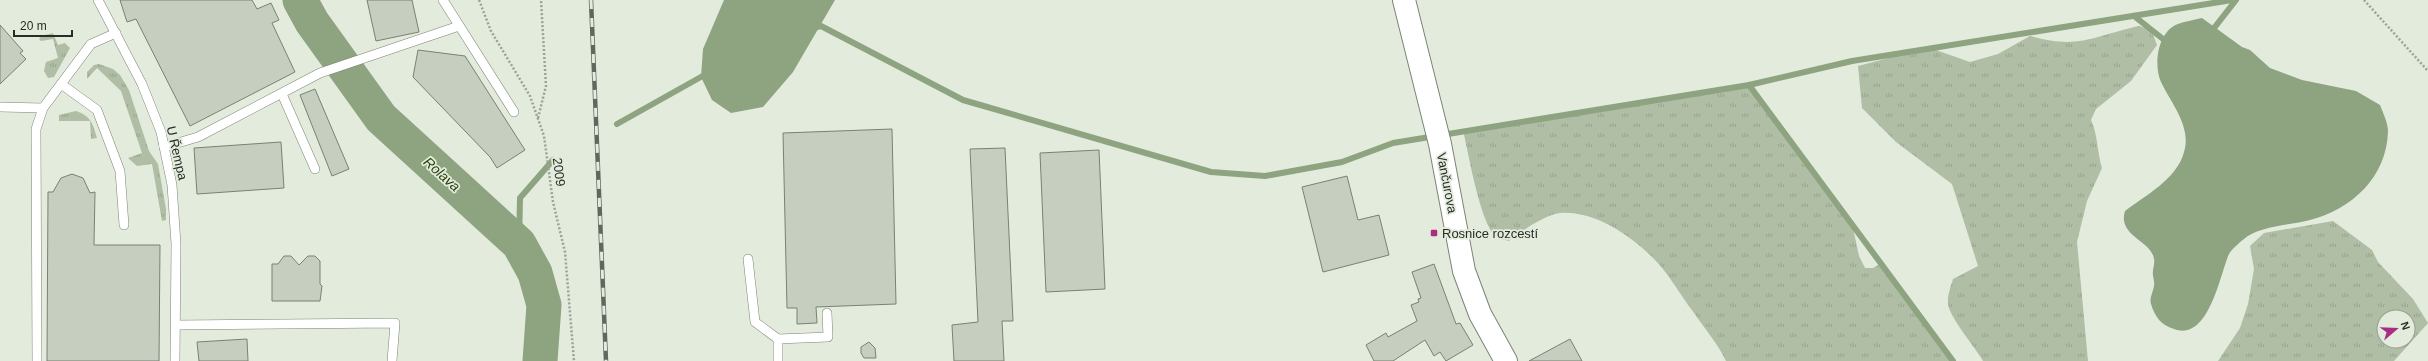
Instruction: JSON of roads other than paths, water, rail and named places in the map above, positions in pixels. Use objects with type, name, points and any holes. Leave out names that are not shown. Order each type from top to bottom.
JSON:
[{"type":"street","name":"Vančurova","points":[[1404,0],[1440,144],[1464,271],[1480,314],[1506,361]]},
{"type":"lane","name":"U Řempa","points":[[98,0],[142,84],[164,147],[172,185],[176,325],[175,361]]},
{"type":"lane","points":[[442,0],[514,112]]},
{"type":"lane","points":[[164,147],[198,137],[320,73],[459,26]]},
{"type":"lane","points":[[37,361],[36,129],[43,108],[91,44],[116,33]]},
{"type":"lane","points":[[61,84],[97,110],[120,171],[124,225]]},
{"type":"lane","points":[[282,94],[315,169]]},
{"type":"lane","points":[[0,107],[43,108]]},
{"type":"lane","points":[[748,259],[755,322],[778,339],[828,337],[827,313]]},
{"type":"lane","points":[[176,325],[395,323],[392,361]]},
{"type":"lane","points":[[778,339],[778,361]]},
{"type":"waterway","name":"Rolava","points":[[300,0],[312,22],[381,118],[519,244],[535,273],[544,305],[540,361]]},
{"type":"waterway","points":[[813,28],[821,26],[963,100],[1211,172],[1265,176],[1342,162],[1393,143],[1749,85],[1852,61],[2232,0]]},
{"type":"waterway","points":[[2211,32],[2236,0]]},
{"type":"waterway","points":[[2134,16],[2168,43]]},
{"type":"waterway","points":[[617,124],[708,73]]},
{"type":"waterway","points":[[1749,85],[1953,361]]},
{"type":"waterway","points":[[519,244],[520,198],[553,160]]},
{"type":"railway","points":[[591,0],[606,361]]},
{"type":"place","name":"Rosnice rozcestí","points":[[1434,233]]}]
